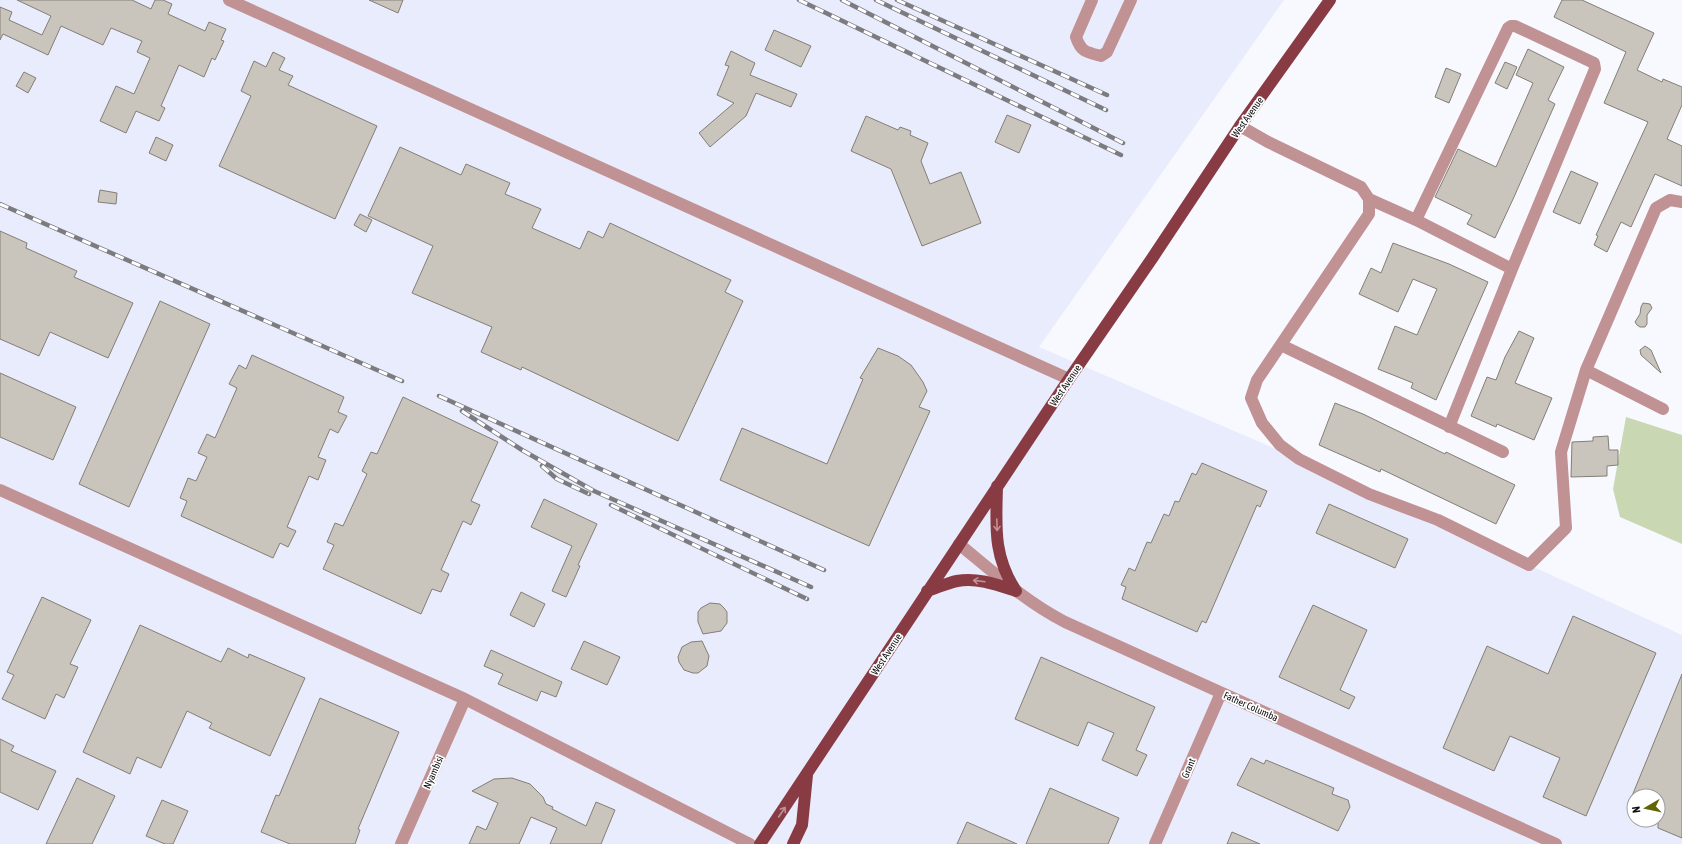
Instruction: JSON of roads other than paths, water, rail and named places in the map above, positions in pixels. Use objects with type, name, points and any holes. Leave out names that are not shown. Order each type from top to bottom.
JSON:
[{"type":"main road","name":"West Avenue","points":[[760,844],[1069,379],[1153,257],[1240,126],[1330,0]]},
{"type":"main road","points":[[997,486],[996,524],[998,549],[1002,566],[1016,591]]},
{"type":"main road","points":[[927,591],[959,580],[995,584],[1016,591]]},
{"type":"main road","name":"West Avenue","points":[[793,844],[802,825],[807,774]]},
{"type":"street","points":[[229,0],[1069,379]]},
{"type":"street","points":[[1092,0],[1076,37],[1079,47],[1088,52],[1101,56],[1107,52],[1131,0]]},
{"type":"street","points":[[1416,220],[1508,28],[1515,26],[1594,63],[1595,69],[1449,426]]},
{"type":"street","points":[[1240,126],[1268,142],[1361,187],[1369,199],[1416,220],[1512,269]]},
{"type":"street","points":[[1369,199],[1369,214],[1257,380],[1251,398],[1262,423],[1280,445],[1299,459],[1369,494],[1438,520],[1530,565],[1566,528],[1561,452],[1586,370],[1656,208],[1670,200],[1682,202]]},
{"type":"street","points":[[1282,345],[1503,452]]},
{"type":"street","points":[[1586,370],[1663,409]]},
{"type":"street","points":[[0,490],[465,699],[750,844]]},
{"type":"street","name":"Father Columba","points":[[959,544],[1016,591],[1045,612],[1220,693],[1556,844]]},
{"type":"street","name":"Grant","points":[[1155,844],[1220,693]]},
{"type":"street","name":"Nyambisi","points":[[400,844],[465,699]]},
{"type":"railway","points":[[799,0],[1121,155]]},
{"type":"railway","points":[[842,0],[1123,143]]},
{"type":"railway","points":[[876,0],[1106,110]]},
{"type":"railway","points":[[897,0],[1107,95]]},
{"type":"railway","points":[[0,204],[402,381]]},
{"type":"railway","points":[[439,396],[824,570]]},
{"type":"railway","points":[[462,411],[522,450],[594,491],[811,587]]},
{"type":"railway","points":[[542,466],[557,479],[589,494]]},
{"type":"railway","points":[[611,505],[807,599]]}]
